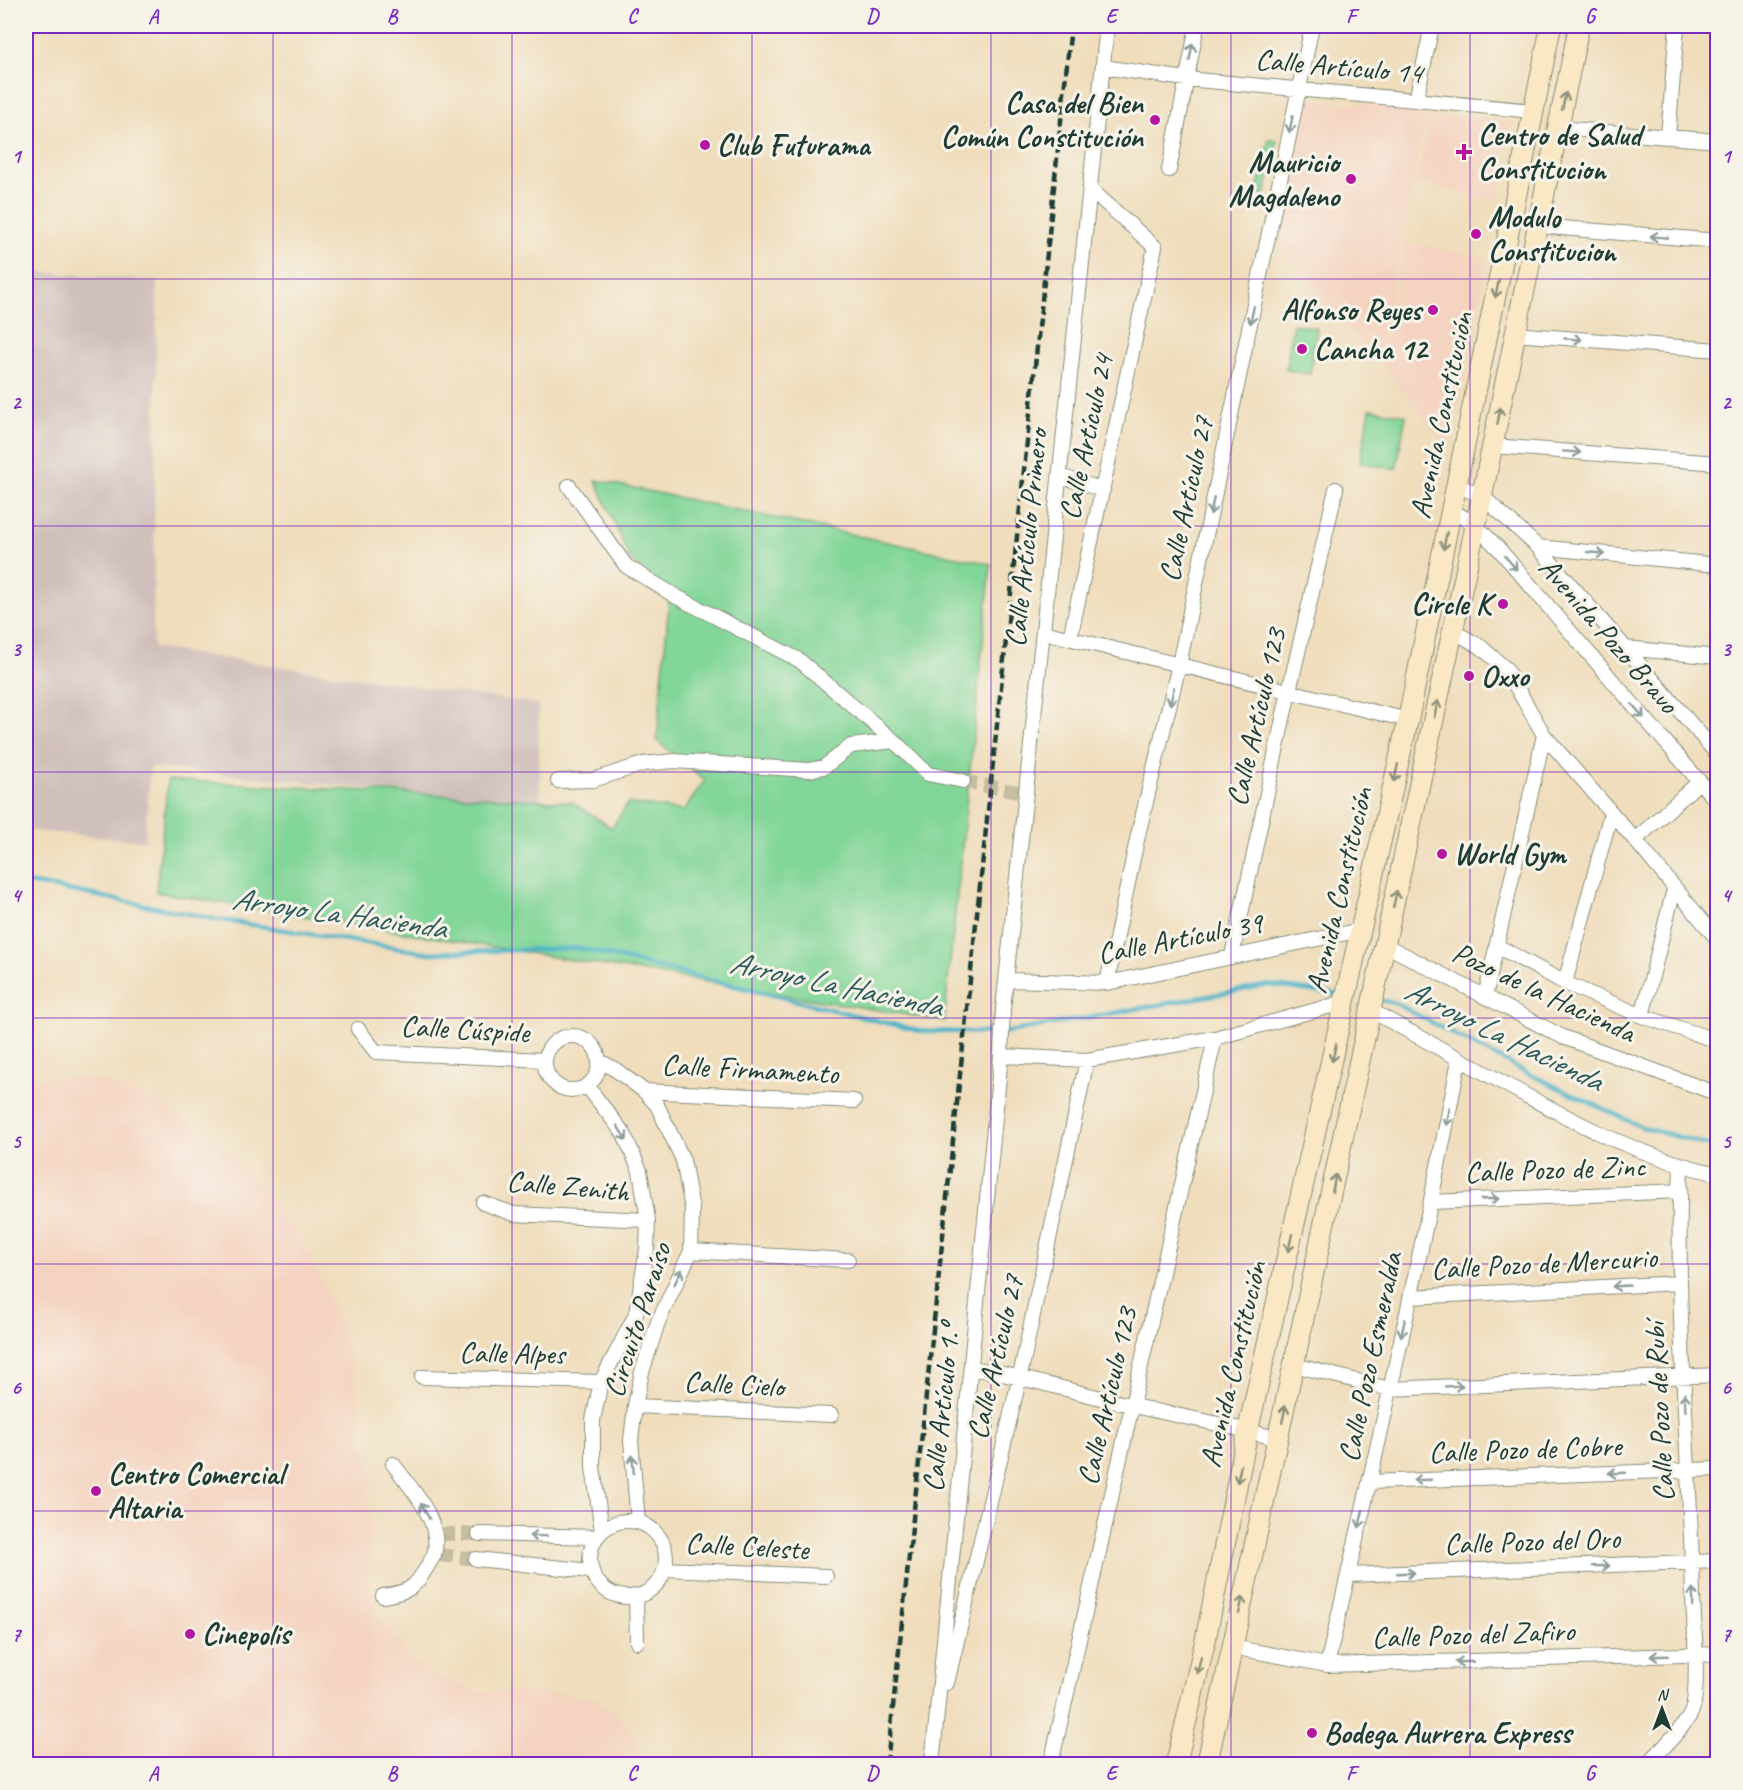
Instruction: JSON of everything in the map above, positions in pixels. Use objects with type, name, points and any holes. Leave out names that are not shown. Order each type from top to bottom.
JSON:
[{"type":"main road","name":"Avenida Constitución","points":[[1176,1764],[1248,1430],[1408,720],[1551,26]]},
{"type":"main road","name":"Avenida Constitución","points":[[1207,1764],[1493,446],[1580,26]]},
{"type":"street","name":"Calle Artículo Primero","points":[[1001,1049],[1024,794],[1107,26]]},
{"type":"street","points":[[1169,170],[1197,26]]},
{"type":"street","name":"Calle Artículo 27","points":[[1107,983],[1138,835],[1179,665],[1312,26]]},
{"type":"street","points":[[1416,100],[1431,26]]},
{"type":"street","points":[[1668,137],[1677,26]]},
{"type":"street","name":"Calle Artículo 14","points":[[1103,68],[1186,79],[1534,111]]},
{"type":"street","points":[[1558,128],[1718,141]]},
{"type":"street","name":"Calle Artículo 24","points":[[1070,638],[1155,247],[1090,189]]},
{"type":"street","points":[[1538,226],[1718,241]]},
{"type":"street","points":[[1515,334],[1718,350]]},
{"type":"street","points":[[1493,446],[1718,463]]},
{"type":"street","points":[[1060,476],[1103,490]]},
{"type":"street","name":"Avenida Pozo Bravo","points":[[1457,485],[1482,496],[1538,547],[1717,753]]},
{"type":"street","points":[[569,486],[626,566],[677,597],[799,660],[894,741],[928,774],[963,781]]},
{"type":"street","name":"Calle Artículo 123","points":[[1232,956],[1289,691],[1336,489]]},
{"type":"street","name":"Avenida Pozo Bravo","points":[[1452,510],[1475,525],[1498,548],[1718,803]]},
{"type":"street","points":[[1538,547],[1718,565]]},
{"type":"street","points":[[1453,631],[1481,647],[1506,669],[1544,735],[1718,940]]},
{"type":"street","points":[[1043,632],[1408,720]]},
{"type":"street","points":[[1625,648],[1718,657]]},
{"type":"street","points":[[1485,997],[1544,735]]},
{"type":"street","points":[[558,781],[593,780],[643,764],[674,761],[809,770],[824,767],[851,746],[894,741]]},
{"type":"street","points":[[1635,840],[1699,782]]},
{"type":"street","points":[[1566,983],[1611,813]]},
{"type":"street","points":[[1642,1016],[1674,889]]},
{"type":"street","name":"Calle Artículo 39","points":[[1006,980],[1107,983],[1361,930]]},
{"type":"street","points":[[1497,946],[1566,983],[1642,1016],[1718,1041]]},
{"type":"street","name":"Pozo de la Hacienda","points":[[1384,951],[1485,997],[1563,1037],[1718,1094]]},
{"type":"street","points":[[1001,1049],[1087,1059],[1215,1038],[1346,999]]},
{"type":"street","points":[[1372,1007],[1459,1059],[1588,1129],[1681,1166],[1718,1174]]},
{"type":"street","name":"Calle Cúspide","points":[[358,1029],[376,1052],[544,1060]]},
{"type":"street","points":[[568,1035],[586,1039],[598,1052],[600,1061],[594,1080],[587,1086],[570,1090],[554,1084],[545,1069],[544,1060],[552,1043],[568,1035]]},
{"type":"street","name":"Calle Artículo 123","points":[[1051,1764],[1215,1038]]},
{"type":"street","name":"Calle Artículo 1.º","points":[[932,1764],[1001,1049]]},
{"type":"street","name":"Calle Artículo 27","points":[[935,1735],[1020,1376],[1087,1059]]},
{"type":"street","name":"Calle Pozo Esmeralda","points":[[1327,1665],[1432,1202],[1459,1059]]},
{"type":"street","name":"Circuito Paraíso","points":[[600,1061],[644,1091],[657,1105],[683,1160],[692,1209],[691,1251],[658,1322],[642,1372],[635,1406],[631,1440],[638,1522]]},
{"type":"street","name":"Circuito Paraíso","points":[[587,1086],[624,1134],[640,1171],[648,1221],[647,1249],[636,1314],[601,1382],[593,1420],[593,1467],[599,1534]]},
{"type":"street","name":"Calle Firmamento","points":[[644,1091],[854,1101]]},
{"type":"street","name":"Calle Pozo de Rubí","points":[[1646,1764],[1654,1758],[1691,1714],[1695,1690],[1693,1562],[1680,1283],[1681,1166]]},
{"type":"street","name":"Calle Pozo de Zinc","points":[[1432,1202],[1680,1191]]},
{"type":"street","name":"Calle Zenith","points":[[483,1203],[514,1214],[648,1221]]},
{"type":"street","points":[[691,1251],[848,1260]]},
{"type":"street","name":"Calle Pozo de Mercurio","points":[[1410,1297],[1680,1283]]},
{"type":"street","points":[[636,1314],[658,1322]]},
{"type":"street","points":[[1294,1365],[1389,1389],[1718,1375]]},
{"type":"street","points":[[972,1368],[1020,1376],[1132,1406],[1248,1430],[1278,1439]]},
{"type":"street","name":"Calle Alpes","points":[[422,1377],[601,1382]]},
{"type":"street","name":"Calle Cielo","points":[[635,1406],[831,1415]]},
{"type":"street","points":[[383,1596],[399,1593],[417,1584],[437,1555],[438,1534],[428,1515],[393,1464]]},
{"type":"street","name":"Calle Pozo de Cobre","points":[[1370,1482],[1718,1469]]},
{"type":"street","points":[[619,1522],[638,1522],[649,1527],[661,1540],[667,1557],[666,1569],[659,1582],[649,1592],[636,1597],[621,1597],[608,1593],[597,1583],[591,1571],[589,1559],[591,1548],[599,1534],[619,1522]]},
{"type":"street","points":[[479,1534],[599,1534]]},
{"type":"street","points":[[476,1559],[591,1571]]},
{"type":"street","name":"Calle Pozo del Oro","points":[[1348,1575],[1718,1561]]},
{"type":"street","name":"Calle Celeste","points":[[666,1569],[826,1576]]},
{"type":"street","points":[[636,1597],[637,1642]]},
{"type":"street","name":"Calle Pozo del Zafiro","points":[[1232,1647],[1327,1665],[1718,1654]]},
{"type":"shaded area","name":"Mauricio Magdaleno","points":[[1303,98],[1427,112],[1377,361],[1276,246]]},
{"type":"shaded area","name":"Centro de Salud Constitucion","points":[[1431,116],[1510,122],[1496,201],[1416,182]]},
{"type":"shaded area","name":"Alfonso Reyes","points":[[1405,242],[1487,258],[1448,448],[1381,363]]},
{"type":"shaded area","points":[[26,271],[157,281],[153,648],[538,704],[540,805],[150,767],[145,841],[26,830]]},
{"type":"shaded area","name":"Centro Comercial Altaria","points":[[68,1077],[108,1082],[161,1105],[197,1127],[216,1141],[259,1184],[305,1247],[340,1322],[358,1397],[371,1478],[369,1580],[372,1599],[383,1623],[409,1658],[430,1673],[475,1691],[565,1694],[595,1699],[618,1715],[632,1732],[638,1744],[640,1764],[26,1764],[26,1081]]},
{"type":"green space","points":[[1269,139],[1277,140],[1265,195],[1256,193]]},
{"type":"green space","name":"Cancha 12","points":[[1293,324],[1317,328],[1310,374],[1286,370]]},
{"type":"green space","points":[[1370,409],[1406,415],[1396,469],[1360,463]]},
{"type":"green space","points":[[596,480],[991,564],[944,1021],[156,892],[168,780],[572,802],[612,828],[628,803],[684,811],[705,780],[657,741],[669,601],[630,559]]},
{"type":"waterway","name":"Arroyo La Hacienda","points":[[26,883],[215,919],[429,953],[579,948],[920,1031],[1003,1033],[1269,985],[1340,995]]},
{"type":"waterway","name":"Arroyo La Hacienda","points":[[1378,1000],[1395,1003],[1527,1073],[1642,1127],[1718,1148]]},
{"type":"tunnel","points":[[963,781],[1022,793]]},
{"type":"tunnel","points":[[441,1534],[479,1534]]},
{"type":"tunnel","points":[[439,1555],[476,1559]]},
{"type":"railway","points":[[887,1764],[1071,26]]},
{"type":"place","name":"Casa del Bien Común Constitución","points":[[1155,120]]},
{"type":"place","name":"Club Futurama","points":[[705,145]]},
{"type":"place","name":"Centro de Salud Constitucion","points":[[1464,152]]},
{"type":"place","name":"Mauricio Magdaleno","points":[[1351,179]]},
{"type":"place","name":"Modulo Constitucion","points":[[1476,234]]},
{"type":"place","name":"Alfonso Reyes","points":[[1433,310]]},
{"type":"place","name":"Cancha 12","points":[[1302,349]]},
{"type":"place","name":"Circle K","points":[[1503,604]]},
{"type":"place","name":"Oxxo","points":[[1469,676]]},
{"type":"place","name":"World Gym","points":[[1442,854]]},
{"type":"place","name":"Centro Comercial Altaria","points":[[96,1491]]},
{"type":"place","name":"Cinepolis","points":[[190,1634]]},
{"type":"place","name":"Bodega Aurrera Express","points":[[1312,1733]]}]
